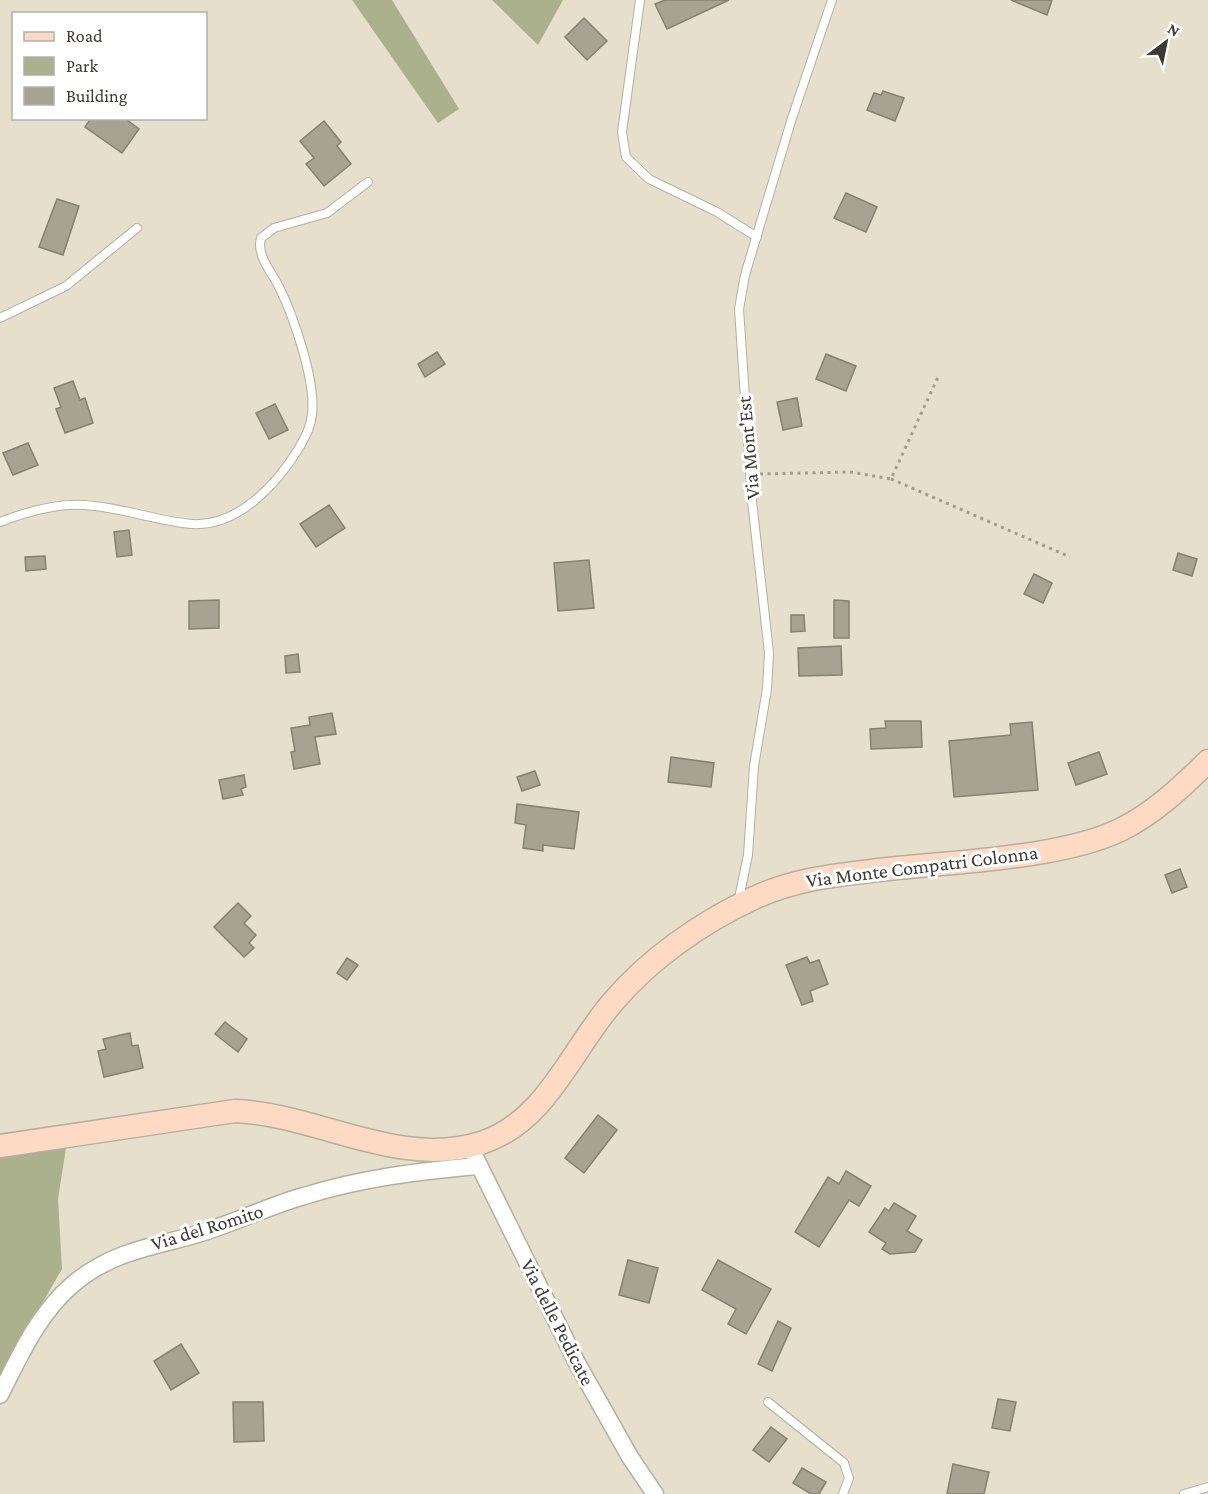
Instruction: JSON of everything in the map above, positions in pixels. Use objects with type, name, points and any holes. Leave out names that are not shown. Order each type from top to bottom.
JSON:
[{"type":"street","name":"Via Monte Compatri Colonna","points":[[0,1146],[235,1111],[267,1114],[407,1148],[444,1150],[475,1156],[501,1135],[521,1123],[540,1102],[594,1025],[628,985],[679,943],[737,906],[777,889],[822,877],[1017,855],[1098,838],[1122,829],[1146,814],[1208,761]]},
{"type":"street","name":"Via del Romito","points":[[0,1395],[28,1342],[57,1300],[77,1281],[112,1258],[207,1231],[302,1196],[475,1156]]},
{"type":"street","name":"Via delle Pedicate","points":[[475,1156],[580,1369],[630,1457],[655,1494]]},
{"type":"lane","points":[[640,0],[622,132],[626,157],[649,178],[717,212],[757,237]]},
{"type":"lane","name":"Via Mont'Est","points":[[737,906],[748,855],[753,773],[769,663],[768,624],[750,475],[738,321],[743,284],[800,95],[832,0]]},
{"type":"lane","points":[[0,522],[40,509],[81,504],[178,522],[206,523],[236,512],[271,484],[290,461],[307,433],[312,401],[297,331],[282,293],[261,255],[261,238],[274,228],[327,213],[368,182]]},
{"type":"lane","points":[[0,318],[66,286],[137,228]]},
{"type":"lane","points":[[768,1402],[844,1463],[849,1478],[843,1494]]},
{"type":"lane","points":[[1184,1494],[1208,1487]]},
{"type":"path","points":[[891,479],[938,377]]},
{"type":"path","points":[[750,475],[850,472],[891,479],[1070,557]]},
{"type":"green space","points":[[352,0],[392,0],[459,109],[438,123]]},
{"type":"green space","points":[[492,0],[563,0],[538,45]]},
{"type":"green space","points":[[66,1148],[58,1199],[62,1269],[0,1376],[0,1157]]},
{"type":"building","points":[[665,0],[729,0],[667,29],[655,4]]},
{"type":"building","points":[[1011,0],[1052,0],[1047,15]]},
{"type":"building","points":[[584,18],[607,41],[587,60],[565,37]]},
{"type":"building","points":[[883,91],[904,98],[895,121],[867,110],[874,93],[881,95]]},
{"type":"building","points":[[90,120],[127,120],[139,129],[122,153],[85,127]]},
{"type":"building","points":[[324,121],[341,142],[337,146],[351,164],[324,186],[306,164],[314,158],[300,141]]},
{"type":"building","points":[[846,193],[877,207],[866,232],[834,218]]},
{"type":"building","points":[[57,199],[79,206],[63,255],[39,247]]},
{"type":"building","points":[[437,352],[445,364],[425,377],[418,364]]},
{"type":"building","points":[[826,354],[856,366],[846,391],[816,379]]},
{"type":"building","points":[[73,381],[80,400],[85,398],[93,423],[65,433],[56,409],[61,407],[54,388]]},
{"type":"building","points":[[797,398],[802,426],[783,430],[777,402]]},
{"type":"building","points":[[275,404],[288,430],[269,439],[256,413]]},
{"type":"building","points":[[28,443],[38,465],[13,475],[3,453]]},
{"type":"building","points":[[329,505],[345,528],[316,547],[300,524]]},
{"type":"building","points":[[129,530],[132,555],[117,557],[114,532]]},
{"type":"building","points":[[1178,553],[1197,559],[1192,576],[1173,570]]},
{"type":"building","points":[[45,556],[46,569],[26,571],[25,557]]},
{"type":"building","points":[[589,560],[594,608],[558,611],[554,563]]},
{"type":"building","points":[[1034,574],[1052,583],[1043,603],[1024,594]]},
{"type":"building","points":[[219,600],[219,628],[189,629],[189,601]]},
{"type":"building","points":[[834,600],[849,601],[849,638],[834,638]]},
{"type":"building","points":[[791,615],[804,615],[805,631],[791,632]]},
{"type":"building","points":[[841,646],[842,675],[799,676],[798,648]]},
{"type":"building","points":[[298,654],[300,672],[286,673],[285,656]]},
{"type":"building","points":[[332,713],[336,734],[315,737],[320,764],[294,769],[291,752],[295,751],[291,728],[310,725],[309,717]]},
{"type":"building","points":[[885,721],[921,721],[922,747],[871,749],[870,729],[886,728]]},
{"type":"building","points":[[1032,722],[1038,790],[954,797],[949,741],[1011,735],[1010,724]]},
{"type":"building","points":[[1099,752],[1107,774],[1076,785],[1068,763]]},
{"type":"building","points":[[671,757],[714,763],[711,787],[668,782]]},
{"type":"building","points":[[535,771],[540,785],[522,791],[517,777]]},
{"type":"building","points":[[244,775],[246,787],[241,789],[243,795],[223,799],[219,780]]},
{"type":"building","points":[[517,804],[579,812],[574,849],[543,845],[543,851],[523,848],[526,825],[515,823]]},
{"type":"building","points":[[1180,869],[1187,887],[1172,893],[1165,875]]},
{"type":"building","points":[[238,903],[251,916],[244,923],[256,935],[249,943],[254,948],[244,957],[214,927]]},
{"type":"building","points":[[807,957],[810,963],[819,960],[828,984],[810,991],[813,1001],[802,1005],[786,965]]},
{"type":"building","points":[[347,958],[358,965],[347,980],[337,973]]},
{"type":"building","points":[[225,1022],[247,1039],[238,1052],[215,1034]]},
{"type":"building","points":[[130,1033],[132,1046],[138,1045],[143,1068],[104,1077],[98,1051],[106,1049],[103,1039]]},
{"type":"building","points":[[598,1115],[617,1130],[584,1173],[565,1158]]},
{"type":"building","points":[[846,1171],[871,1186],[859,1206],[849,1200],[819,1247],[795,1232],[828,1177],[839,1184]]},
{"type":"building","points":[[894,1203],[916,1216],[907,1231],[922,1240],[915,1252],[890,1254],[882,1249],[886,1243],[869,1232],[885,1208],[889,1211]]},
{"type":"building","points":[[628,1260],[658,1268],[649,1303],[619,1295]]},
{"type":"building","points":[[718,1260],[771,1289],[746,1334],[728,1324],[736,1309],[702,1290]]},
{"type":"building","points":[[778,1321],[791,1328],[772,1371],[758,1364]]},
{"type":"building","points":[[181,1344],[199,1373],[171,1390],[154,1361]]},
{"type":"building","points":[[998,1399],[1016,1402],[1010,1431],[992,1428]]},
{"type":"building","points":[[233,1402],[263,1402],[264,1441],[234,1442]]},
{"type":"building","points":[[771,1427],[787,1439],[769,1462],[753,1450]]},
{"type":"building","points":[[953,1464],[989,1472],[984,1494],[947,1494]]},
{"type":"building","points":[[802,1468],[826,1482],[819,1494],[811,1494],[793,1483]]}]
